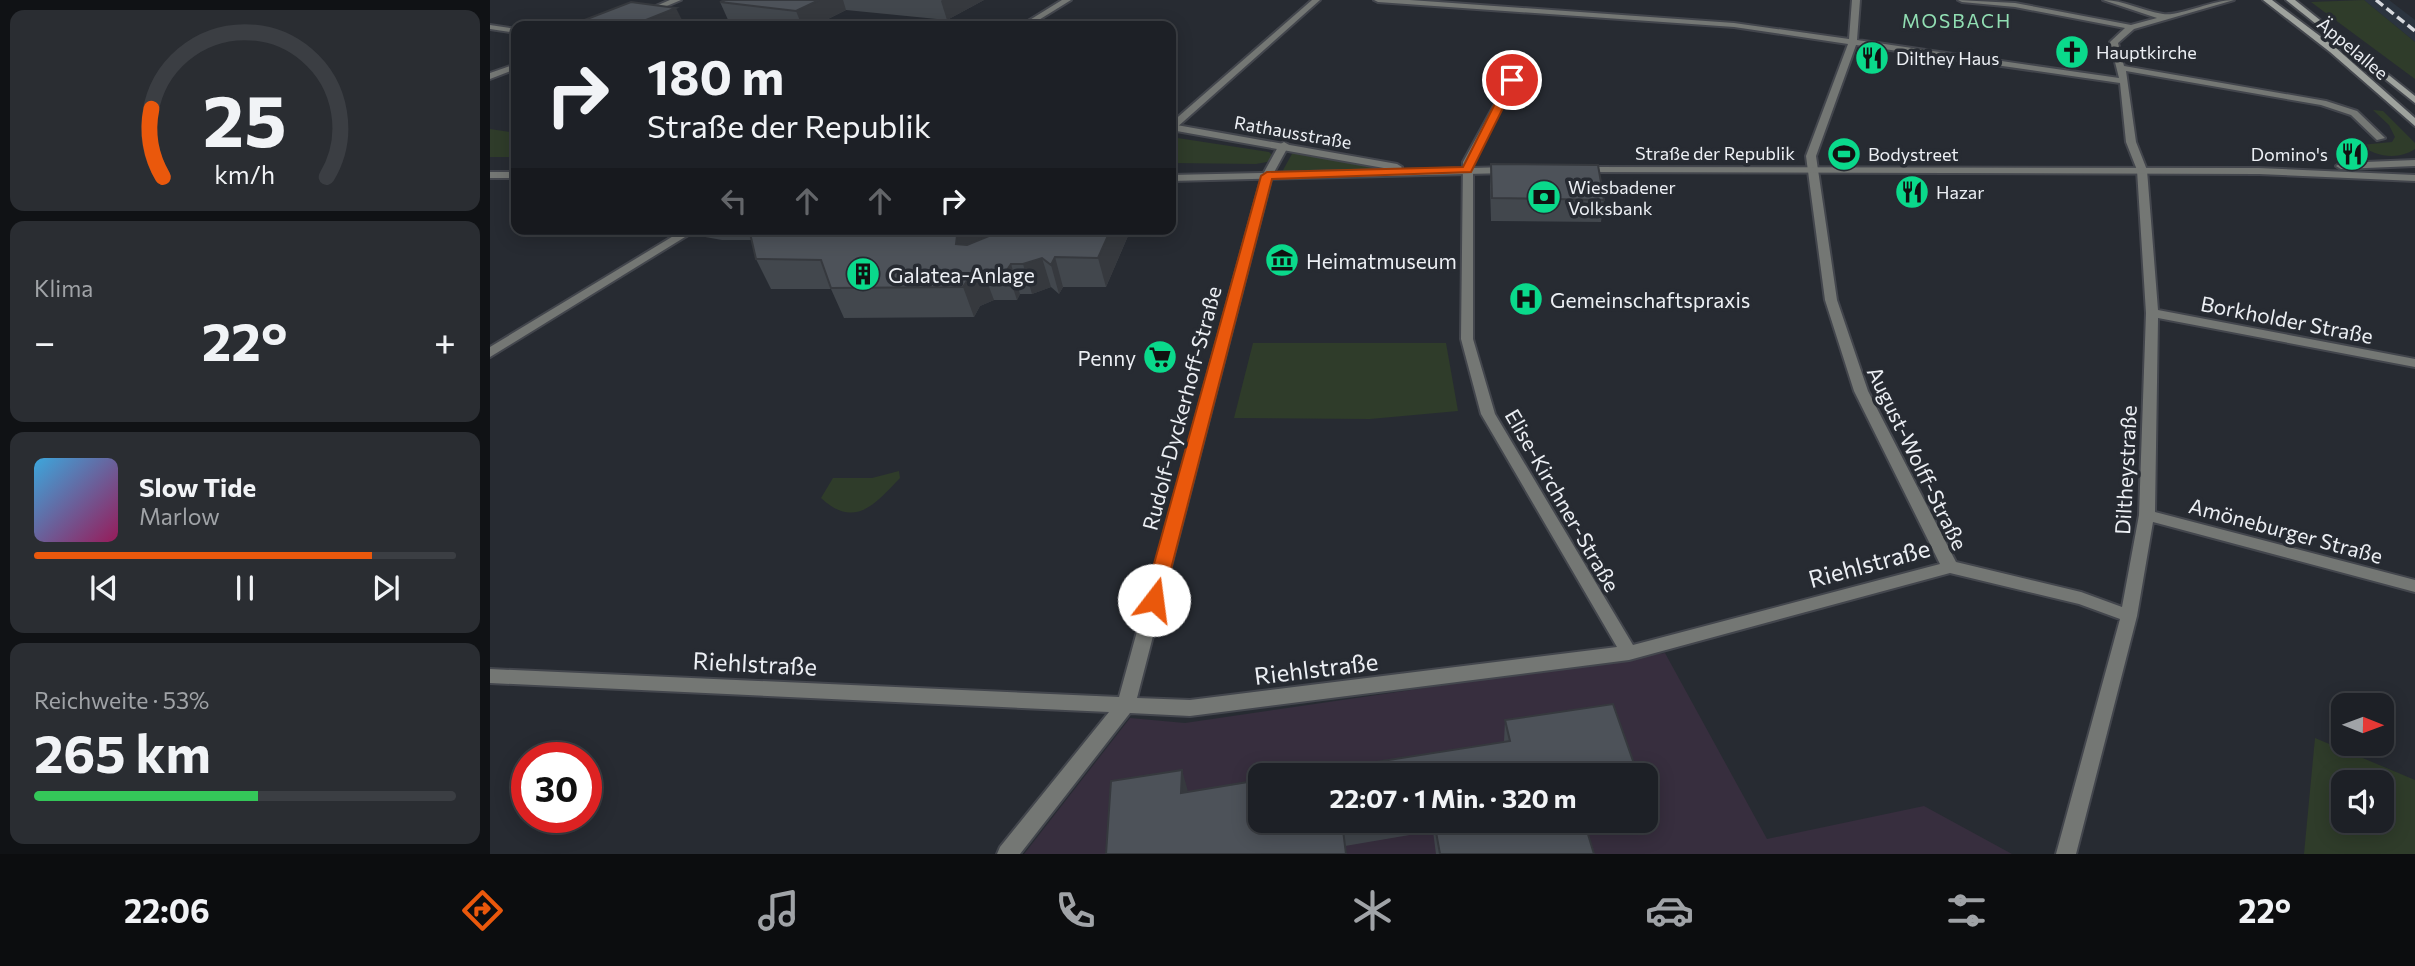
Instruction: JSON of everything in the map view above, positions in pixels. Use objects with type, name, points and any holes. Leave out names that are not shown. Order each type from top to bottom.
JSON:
[{"type":"main road","name":"Äppelallee","points":[[2267,0],[2333,50],[2415,123]]},
{"type":"main road","name":"Äppelallee","points":[[2290,0],[2415,100]]},
{"type":"street","points":[[625,21],[677,0]]},
{"type":"street","points":[[1032,21],[1067,0]]},
{"type":"street","points":[[1176,123],[1316,0]]},
{"type":"street","points":[[1378,0],[1672,19],[1853,42],[2124,82]]},
{"type":"street","name":"August-Wolff-Straße","points":[[1856,0],[1853,42],[1811,156],[1831,300],[1861,391],[1950,567]]},
{"type":"street","points":[[1962,0],[2015,5],[2131,27],[2230,0]]},
{"type":"street","points":[[2107,0],[2164,18]]},
{"type":"street","points":[[490,27],[511,31]]},
{"type":"street","name":"Diltheystraße","points":[[2066,854],[2129,616],[2147,515],[2152,313],[2143,170],[2131,142],[2122,68],[2114,42],[2131,27]]},
{"type":"street","points":[[490,76],[511,68]]},
{"type":"street","points":[[2122,68],[2311,100],[2359,116],[2380,138]]},
{"type":"street","name":"Elise-Kirchner-Straße","points":[[1512,80],[1467,170],[1467,339],[1488,414],[1629,653]]},
{"type":"street","name":"Rathausstraße","points":[[1176,128],[1283,145],[1409,170]]},
{"type":"street","name":"Rudolf-Dyckerhoff-Straße","points":[[1007,854],[1126,704],[1267,176],[1283,145]]},
{"type":"street","name":"Straße der Republik","points":[[2259,171],[2415,163]]},
{"type":"street","points":[[1176,177],[1375,174],[1409,170],[1519,170]]},
{"type":"street","name":"Straße der Republik","points":[[1570,170],[2259,171],[2415,178]]},
{"type":"street","points":[[490,175],[511,175]]},
{"type":"street","points":[[490,353],[683,235]]},
{"type":"street","name":"Borkholder Straße","points":[[2152,313],[2415,363]]},
{"type":"street","name":"Amöneburger Straße","points":[[2147,515],[2415,586]]},
{"type":"street","name":"Riehlstraße","points":[[490,676],[1190,708],[1629,653],[1950,567],[2081,598],[2129,616]]},
{"type":"shaded area","points":[[2364,0],[2389,0],[2415,20],[2415,42]]},
{"type":"shaded area","points":[[1665,653],[1767,839],[1924,806],[2012,854],[1024,854],[1130,718],[1185,723]]},
{"type":"green space","points":[[2364,0],[2415,42],[2415,79],[2311,2]]},
{"type":"green space","points":[[2373,110],[2383,111],[2415,143],[2415,149],[2401,155],[2386,156],[2360,145],[2392,142],[2395,137],[2389,125]]},
{"type":"green space","points":[[490,129],[511,132],[511,157],[490,157]]},
{"type":"green space","points":[[1176,138],[1269,152],[1273,156],[1267,162],[1176,163]]},
{"type":"green space","points":[[1293,152],[1384,168],[1382,172],[1282,172]]},
{"type":"green space","points":[[1253,343],[1446,343],[1458,411],[1370,419],[1234,418]]},
{"type":"green space","points":[[899,471],[900,478],[864,509],[844,512],[821,498],[833,478],[872,478]]},
{"type":"green space","points":[[2315,738],[2331,745],[2331,756],[2358,756],[2391,770],[2331,770],[2331,833],[2394,833],[2394,771],[2415,780],[2415,854],[2304,854]]},
{"type":"building","points":[[819,0],[796,11],[720,2]]},
{"type":"building","points":[[631,2],[676,8],[644,21],[582,21]]},
{"type":"building","points":[[1491,164],[1598,165],[1604,200],[1492,198]]},
{"type":"building","points":[[750,235],[959,235],[956,244],[967,245],[991,235],[1108,235],[1098,258],[1055,257],[1051,265],[1042,258],[1023,264],[1011,264],[1007,270],[983,271],[970,276],[963,287],[831,288],[821,260],[756,259]]},
{"type":"building","points":[[1613,704],[1634,763],[1370,763],[1510,741],[1505,720]]},
{"type":"building","points":[[1182,770],[1181,793],[1248,782],[1248,833],[1343,833],[1346,854],[1106,854],[1111,781]]},
{"type":"building","points":[[1436,833],[1588,833],[1594,854],[1440,854]]},
{"type":"railway","points":[[2376,0],[2415,31]]},
{"type":"place","name":"Hauptkirche","points":[[2072,52]]},
{"type":"place","name":"Dilthey Haus","points":[[1872,58]]},
{"type":"place","name":"Bodystreet","points":[[1844,154]]},
{"type":"place","name":"Domino's","points":[[2352,154]]},
{"type":"place","name":"Hazar","points":[[1912,192]]},
{"type":"place","name":"Wiesbadener Volksbank","points":[[1544,197]]},
{"type":"place","name":"Heimatmuseum","points":[[1282,260]]},
{"type":"place","name":"Galatea-Anlage","points":[[863,274]]},
{"type":"place","name":"Gemeinschaftspraxis","points":[[1526,299]]},
{"type":"place","name":"Penny","points":[[1160,357]]},
{"type":"district","name":"MOSBACH","points":[[1957,20]]},
{"type":"route","points":[[1154,600],[1267,176],[1467,170],[1468,162],[1512,80]]}]
